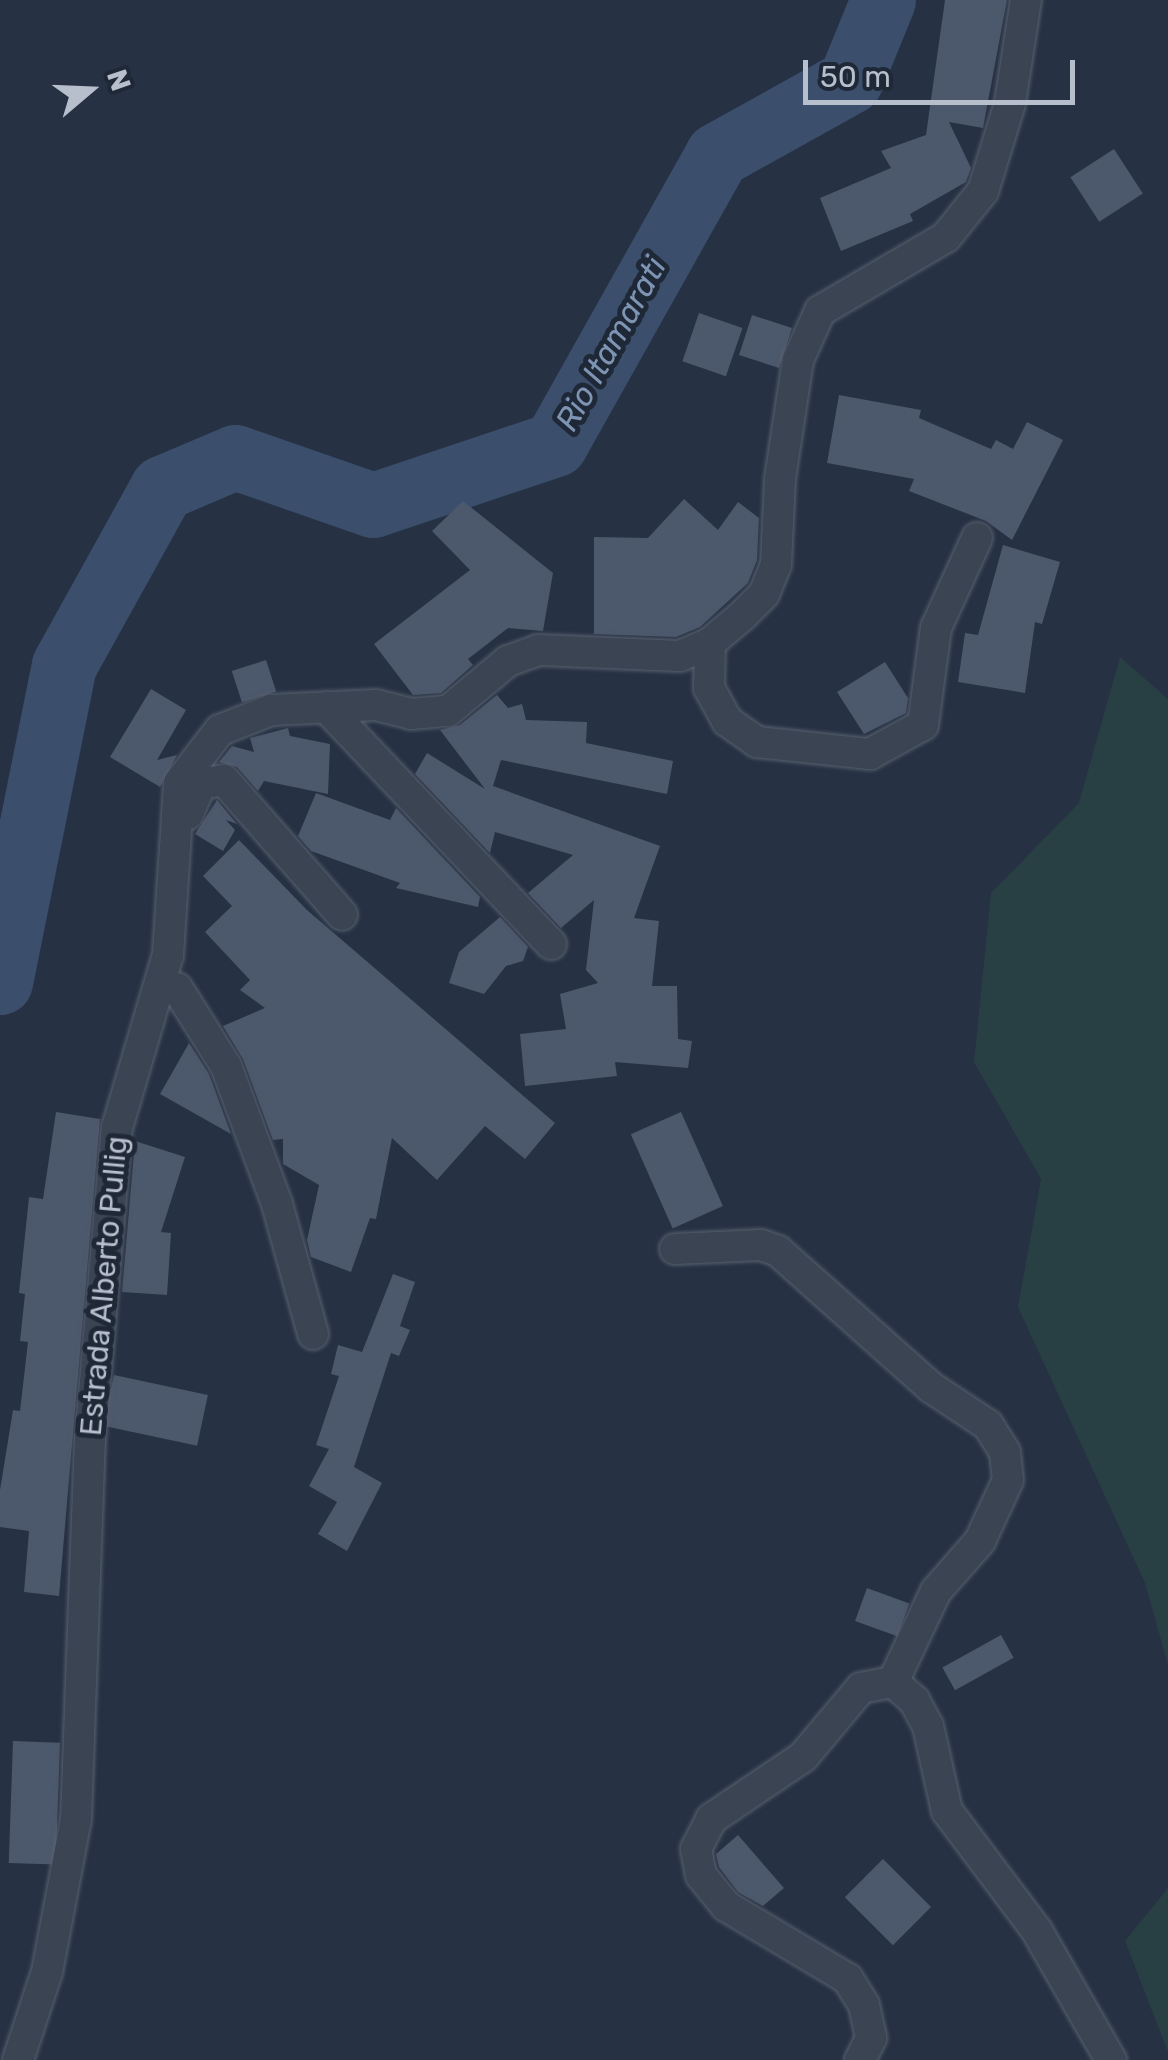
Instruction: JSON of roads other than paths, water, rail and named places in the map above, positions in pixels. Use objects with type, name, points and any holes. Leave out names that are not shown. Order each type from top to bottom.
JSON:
[{"type":"street","name":"Estrada Alberto Pullig","points":[[18,2060],[47,1972],[76,1819],[90,1440],[117,1128],[168,955],[178,782],[220,730],[271,710],[326,707],[448,711],[508,661],[538,650],[680,656],[710,643],[764,594],[776,564],[780,479],[798,360],[820,311],[946,238],[983,190],[1010,103],[1026,0]]},
{"type":"street","points":[[710,643],[710,688],[727,722],[757,742],[870,754],[922,725],[936,628],[976,538]]},
{"type":"street","points":[[326,707],[552,944]]},
{"type":"street","points":[[117,1128],[139,1101],[160,1055],[177,988],[176,931],[190,804],[213,778],[245,799],[342,915]]},
{"type":"street","points":[[177,988],[226,1066],[282,1220],[313,1334]]},
{"type":"street","points":[[675,1249],[761,1245],[778,1251],[932,1388],[988,1425],[1005,1452],[1008,1480],[980,1542],[936,1592],[893,1682]]},
{"type":"street","points":[[860,2060],[871,2038],[864,2004],[848,1979],[726,1906],[701,1875],[696,1849],[711,1818],[803,1757],[861,1688],[893,1682]]},
{"type":"street","points":[[893,1682],[914,1700],[928,1726],[946,1810],[1037,1931],[1110,2060]]},
{"type":"waterway","name":"Rio Itamarati","points":[[0,982],[64,665],[162,488],[235,457],[373,505],[555,444],[717,155],[850,81],[883,0]]}]
